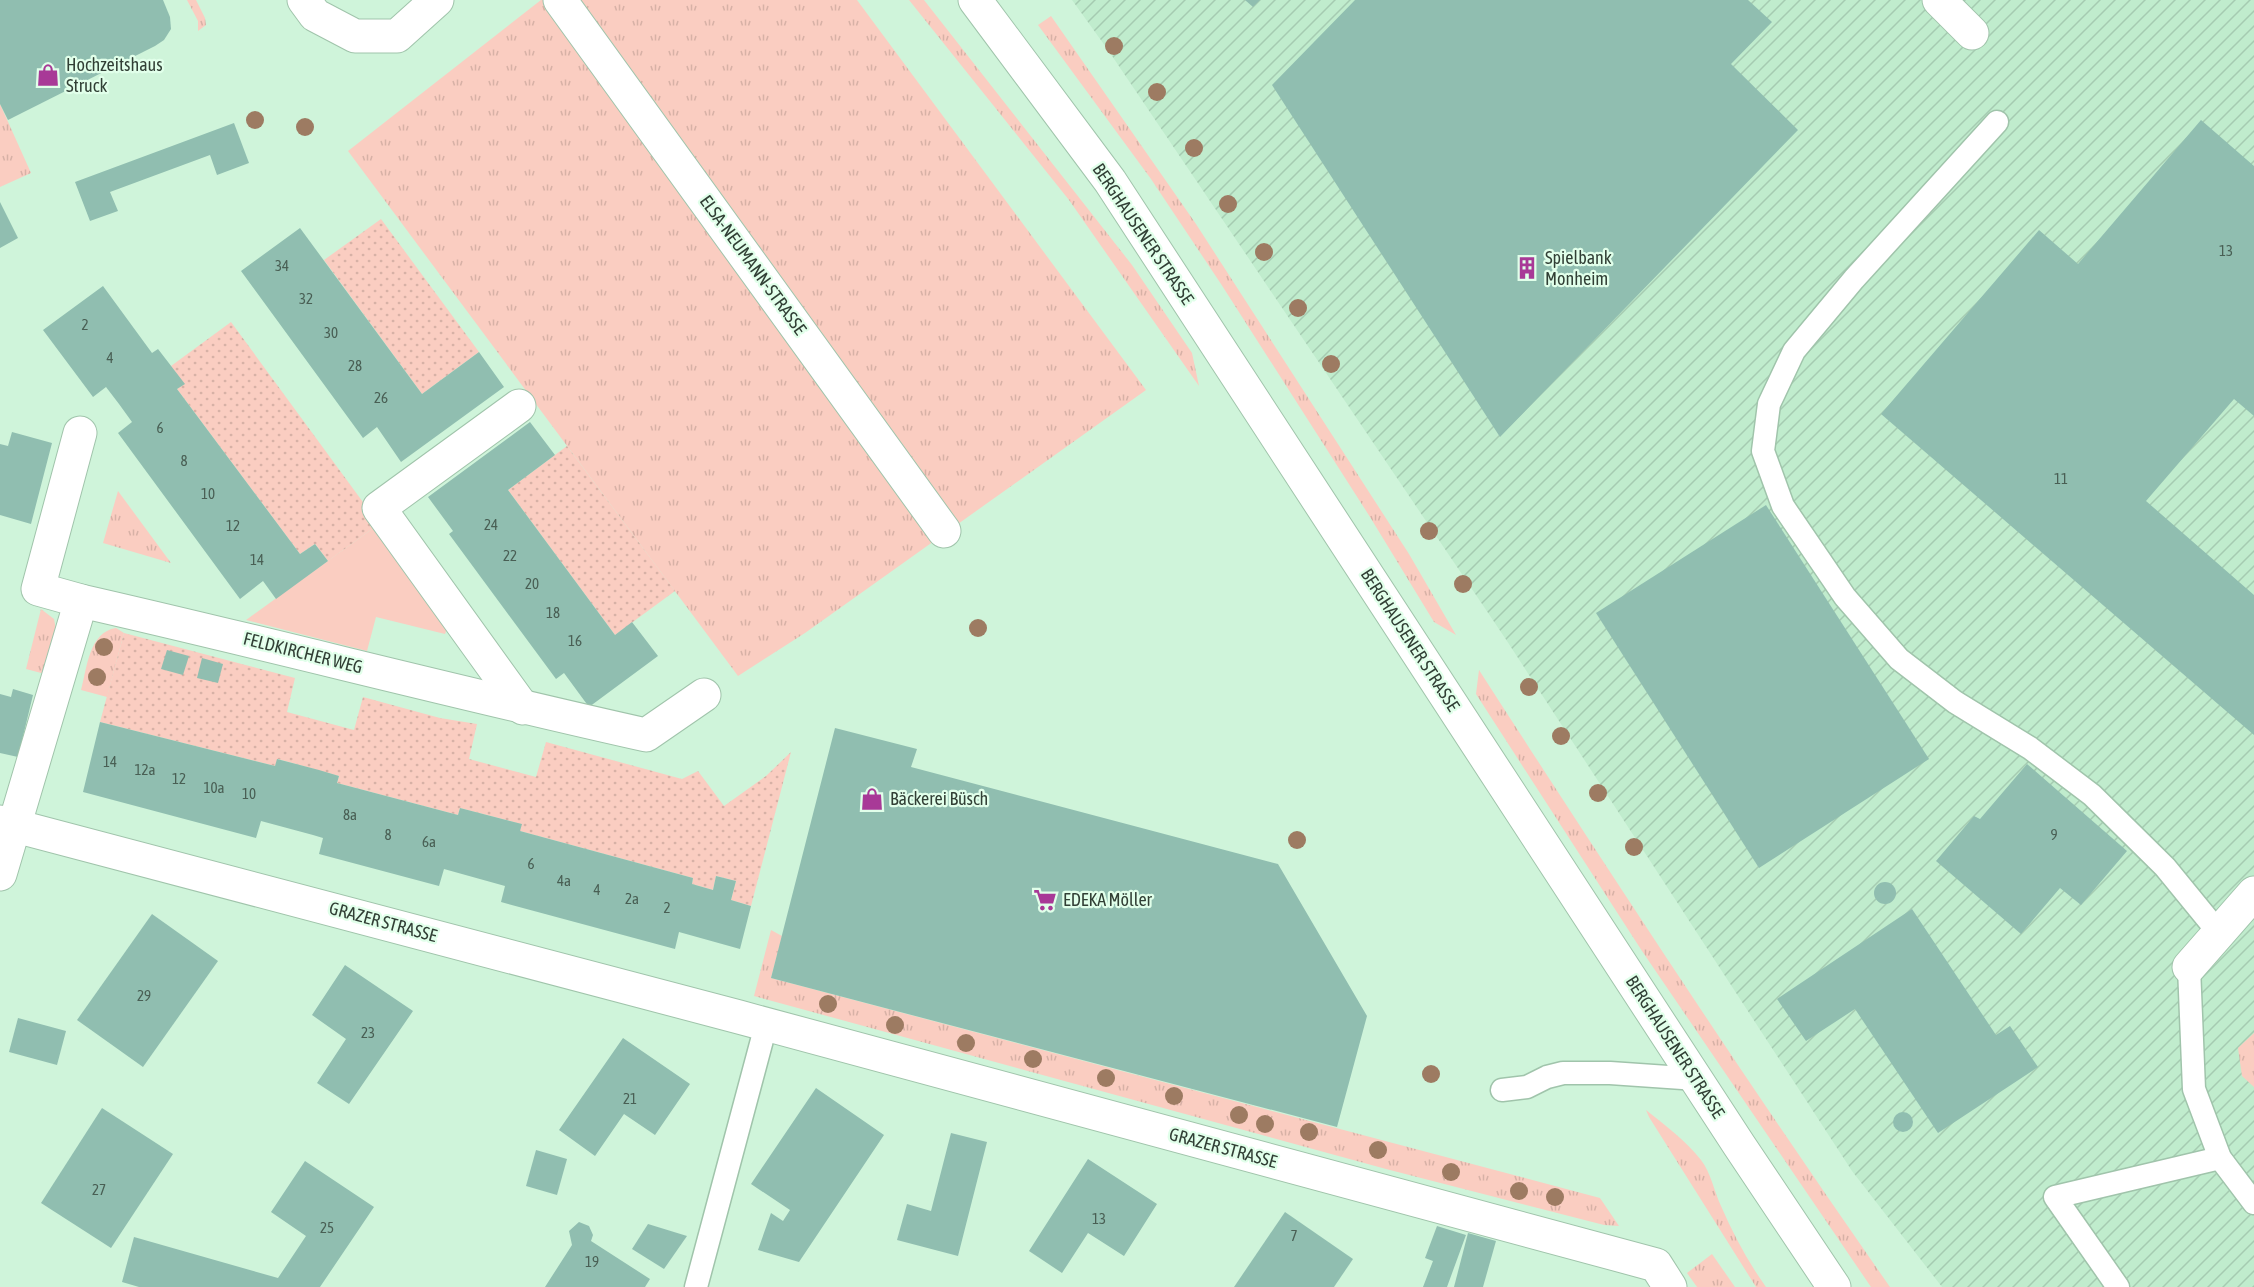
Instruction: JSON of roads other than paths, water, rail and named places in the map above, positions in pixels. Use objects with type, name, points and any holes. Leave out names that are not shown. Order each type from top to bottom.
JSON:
[{"type":"street","points":[[304,0],[315,15],[355,36],[397,36],[437,0]]},
{"type":"street","name":"ELSA-NEUMANN-STRASSE","points":[[560,0],[944,531]]},
{"type":"street","name":"BERGHAUSENER STRASSE","points":[[975,0],[1110,181],[1834,1287]]},
{"type":"street","points":[[1940,0],[1972,33]]},
{"type":"street","points":[[519,406],[379,508],[523,708]]},
{"type":"street","name":"FELDKIRCHER WEG","points":[[80,433],[38,589],[523,708],[646,735],[704,695]]},
{"type":"street","points":[[0,874],[7,824],[81,601]]},
{"type":"street","name":"GRAZER STRASSE","points":[[7,824],[766,1025],[1656,1265],[1670,1287]]},
{"type":"street","points":[[2189,967],[2254,893]]},
{"type":"lane","points":[[1997,122],[1854,279],[1794,351],[1769,404],[1763,450],[1783,506],[1845,597],[1899,659],[1955,702],[2030,748],[2092,795],[2165,867],[2219,933]]},
{"type":"lane","points":[[2189,967],[2194,1089],[2220,1158],[2254,1203]]},
{"type":"lane","points":[[696,1287],[766,1025]]},
{"type":"lane","points":[[1502,1090],[1527,1088],[1547,1077],[1563,1073],[1610,1073],[1697,1079]]},
{"type":"lane","points":[[2118,1287],[2055,1197],[2220,1158]]},
{"type":"place","name":"Hochzeitshaus Struck","points":[[48,75]]},
{"type":"place","name":"Spielbank Monheim","points":[[1527,268]]},
{"type":"place","name":"Bäckerei Büsch","points":[[872,799]]},
{"type":"place","name":"EDEKA Möller","points":[[1045,900]]}]
